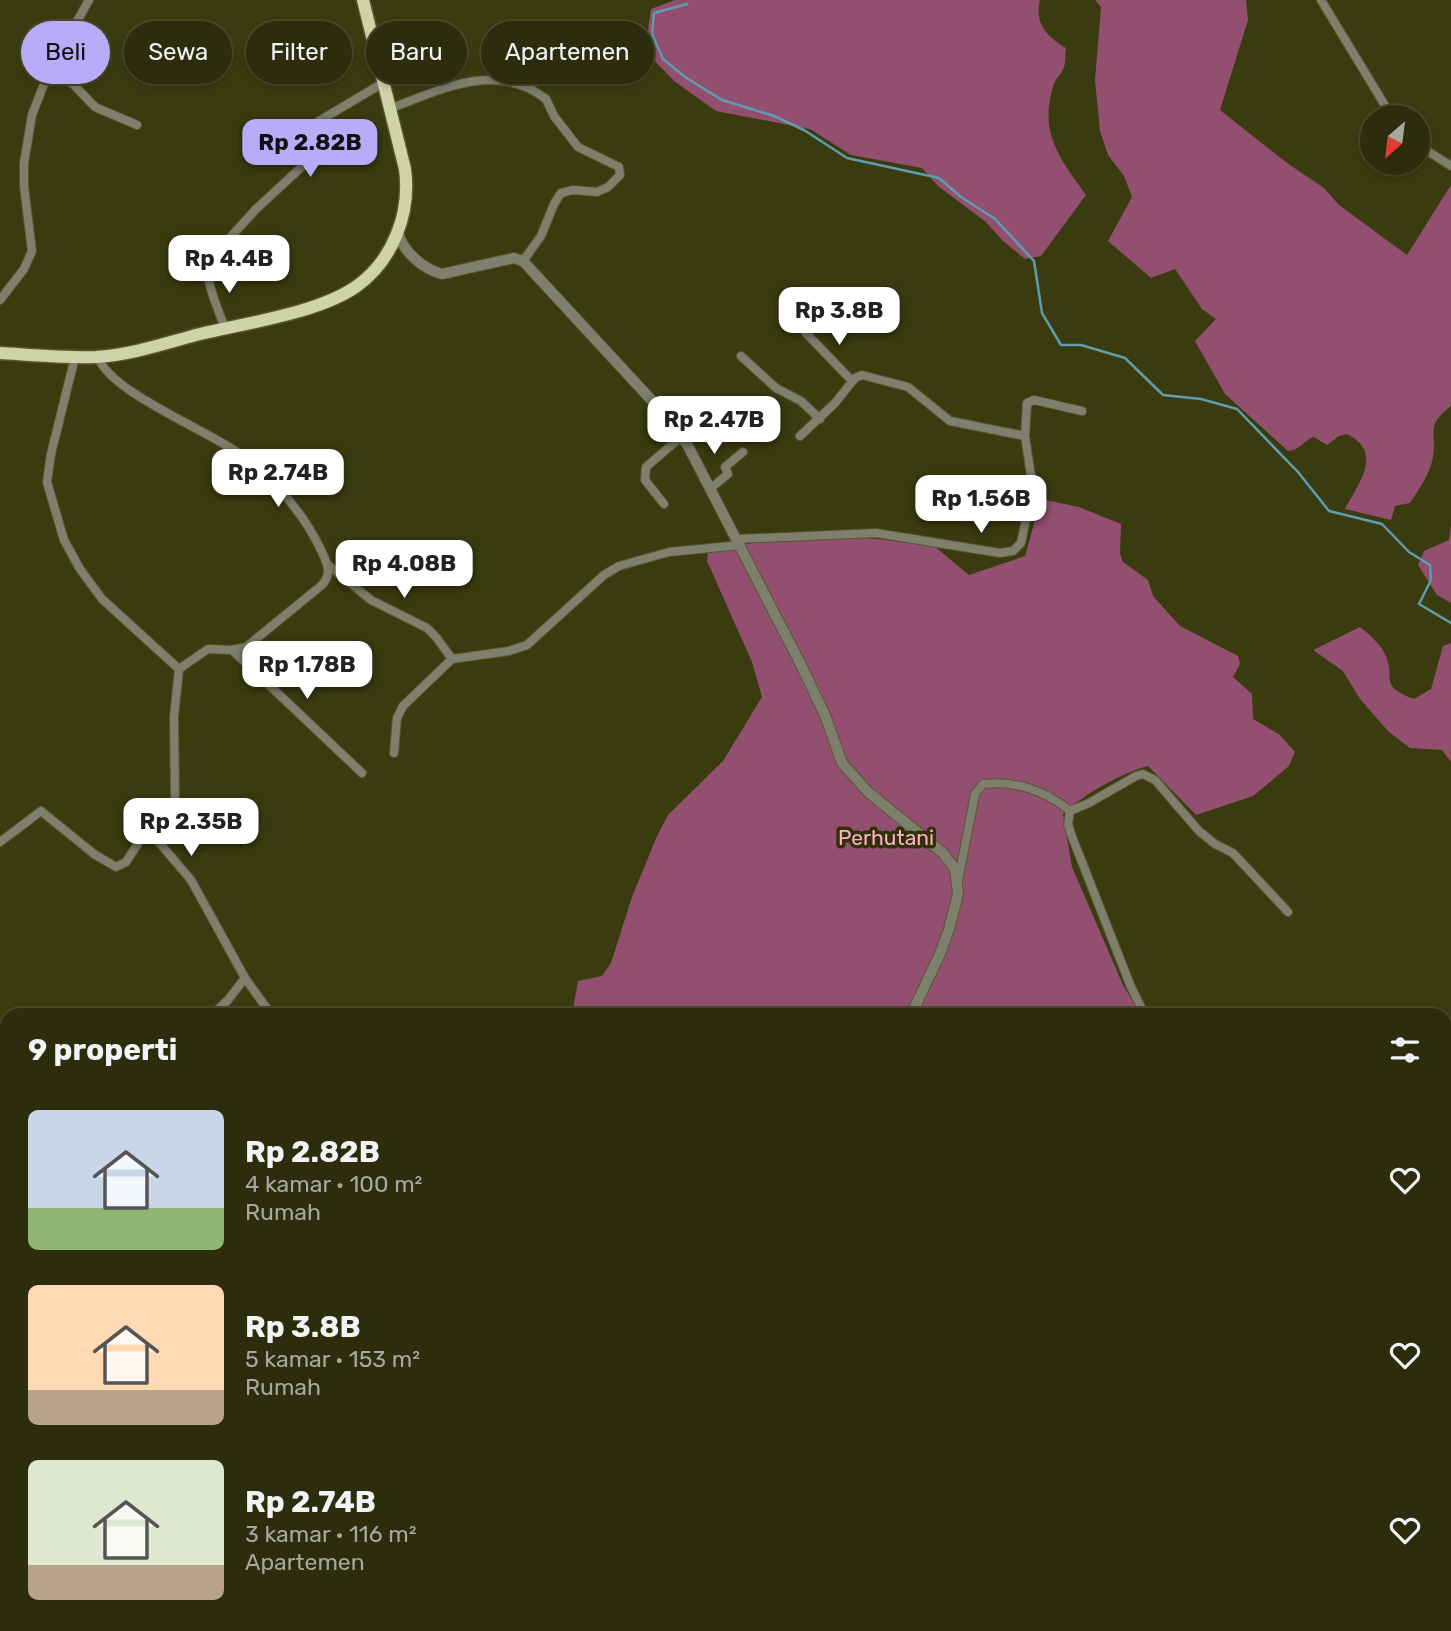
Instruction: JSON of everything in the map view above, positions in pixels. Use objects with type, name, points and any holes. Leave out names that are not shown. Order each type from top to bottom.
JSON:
[{"type":"highway","points":[[363,0],[368,21]]},
{"type":"highway","points":[[0,353],[98,357],[136,351],[323,303],[348,292],[369,277],[382,260],[398,232],[406,208],[407,182],[383,84]]},
{"type":"street","points":[[77,21],[89,0]]},
{"type":"street","points":[[1321,0],[1385,105]]},
{"type":"street","points":[[389,109],[473,80],[491,78],[512,83],[546,99],[554,116],[578,147],[619,167],[620,175],[608,187],[597,192],[566,191],[557,197],[541,236],[523,261]]},
{"type":"street","points":[[0,300],[24,270],[32,251],[24,163],[32,115],[44,84]]},
{"type":"street","points":[[73,84],[95,107],[137,125]]},
{"type":"street","points":[[225,328],[209,279],[208,262],[250,215],[320,150],[323,143],[317,131],[319,121],[381,84]]},
{"type":"street","points":[[1430,153],[1451,166]]},
{"type":"street","points":[[398,232],[400,242],[410,254],[432,271],[442,274],[514,258],[523,261],[660,409],[681,437],[739,542],[825,715],[842,762],[868,792],[943,853],[954,869],[958,883]]},
{"type":"street","points":[[805,332],[852,381]]},
{"type":"street","points":[[741,356],[776,388],[801,401],[820,419]]},
{"type":"street","points":[[75,357],[51,454],[47,482],[64,540],[80,569],[102,599],[179,669]]},
{"type":"street","points":[[98,357],[104,369],[115,380],[237,452],[284,494],[308,524],[328,565],[372,600],[427,628],[452,659]]},
{"type":"street","points":[[800,436],[820,419],[852,381],[862,375],[903,384],[920,394],[950,421],[1025,436]]},
{"type":"street","points":[[394,753],[399,712],[452,659],[509,651],[527,645],[604,575],[619,566],[669,552],[739,542],[876,533],[1000,553],[1013,551],[1021,543],[1031,496],[1025,436],[1027,403],[1030,400],[1082,411]]},
{"type":"street","points":[[664,505],[645,480],[645,473],[650,463],[681,437]]},
{"type":"street","points":[[711,488],[727,476],[727,463],[743,452]]},
{"type":"street","points":[[267,1008],[245,978],[191,880],[160,846],[156,836],[175,798],[174,718],[179,669],[208,649],[241,649],[251,643],[322,585],[328,575],[328,565]]},
{"type":"street","points":[[232,650],[362,774]]},
{"type":"street","points":[[1070,811],[1136,776],[1149,776],[1199,831],[1215,844],[1233,853],[1288,912]]},
{"type":"street","points":[[915,1008],[940,954],[956,904],[975,794],[984,784],[1036,790],[1070,811]]},
{"type":"street","points":[[0,842],[41,811],[94,854],[117,867],[126,862],[148,828],[159,826]]},
{"type":"street","points":[[1070,811],[1071,834],[1142,1008]]},
{"type":"street","points":[[219,1008],[245,978]]},
{"type":"green space","points":[[675,0],[1040,0],[1039,16],[1044,28],[1066,48],[1064,68],[1055,82],[1050,101],[1050,130],[1067,169],[1086,195],[1041,256],[1025,259],[986,222],[938,186],[922,168],[851,155],[810,129],[716,111],[674,81],[654,60],[654,21],[649,21],[651,9]]},
{"type":"green space","points":[[1095,0],[1246,0],[1248,20],[1220,110],[1287,163],[1324,188],[1339,205],[1407,255],[1451,185],[1451,406],[1435,424],[1433,457],[1424,481],[1410,503],[1395,506],[1391,520],[1345,509],[1365,468],[1364,450],[1358,442],[1347,434],[1339,436],[1327,445],[1314,437],[1288,451],[1225,394],[1195,341],[1216,319],[1202,309],[1175,269],[1151,278],[1108,241],[1132,197],[1124,176],[1108,155],[1100,131],[1095,80],[1101,7]]},
{"type":"green space","name":"Perhutani","points":[[1041,499],[1079,507],[1121,524],[1120,554],[1123,562],[1148,580],[1153,596],[1180,626],[1238,656],[1240,664],[1233,677],[1252,694],[1253,719],[1280,735],[1295,752],[1289,766],[1253,796],[1196,815],[1148,766],[1103,786],[1063,814],[1072,867],[1123,985],[1137,1008],[573,1008],[578,981],[602,976],[611,963],[632,897],[668,815],[723,761],[762,697],[752,662],[707,561],[708,552],[762,541],[859,537],[934,546],[969,575],[1025,556]]},
{"type":"green space","points":[[1451,525],[1451,603],[1437,595],[1418,565],[1424,551],[1449,540]]},
{"type":"green space","points":[[1360,627],[1384,652],[1390,680],[1395,689],[1414,699],[1431,689],[1443,646],[1451,643],[1451,762],[1442,750],[1410,748],[1388,731],[1360,699],[1343,671],[1313,650]]},
{"type":"waterway","points":[[687,4],[654,13],[652,34],[663,59],[685,77],[722,100],[774,116],[804,130],[847,158],[939,178],[961,197],[995,219],[1034,261],[1042,313],[1061,345],[1081,345],[1125,358],[1163,395],[1201,399],[1237,409],[1298,472],[1329,511],[1382,524],[1409,552],[1430,565],[1431,580],[1419,604],[1451,623]]}]
